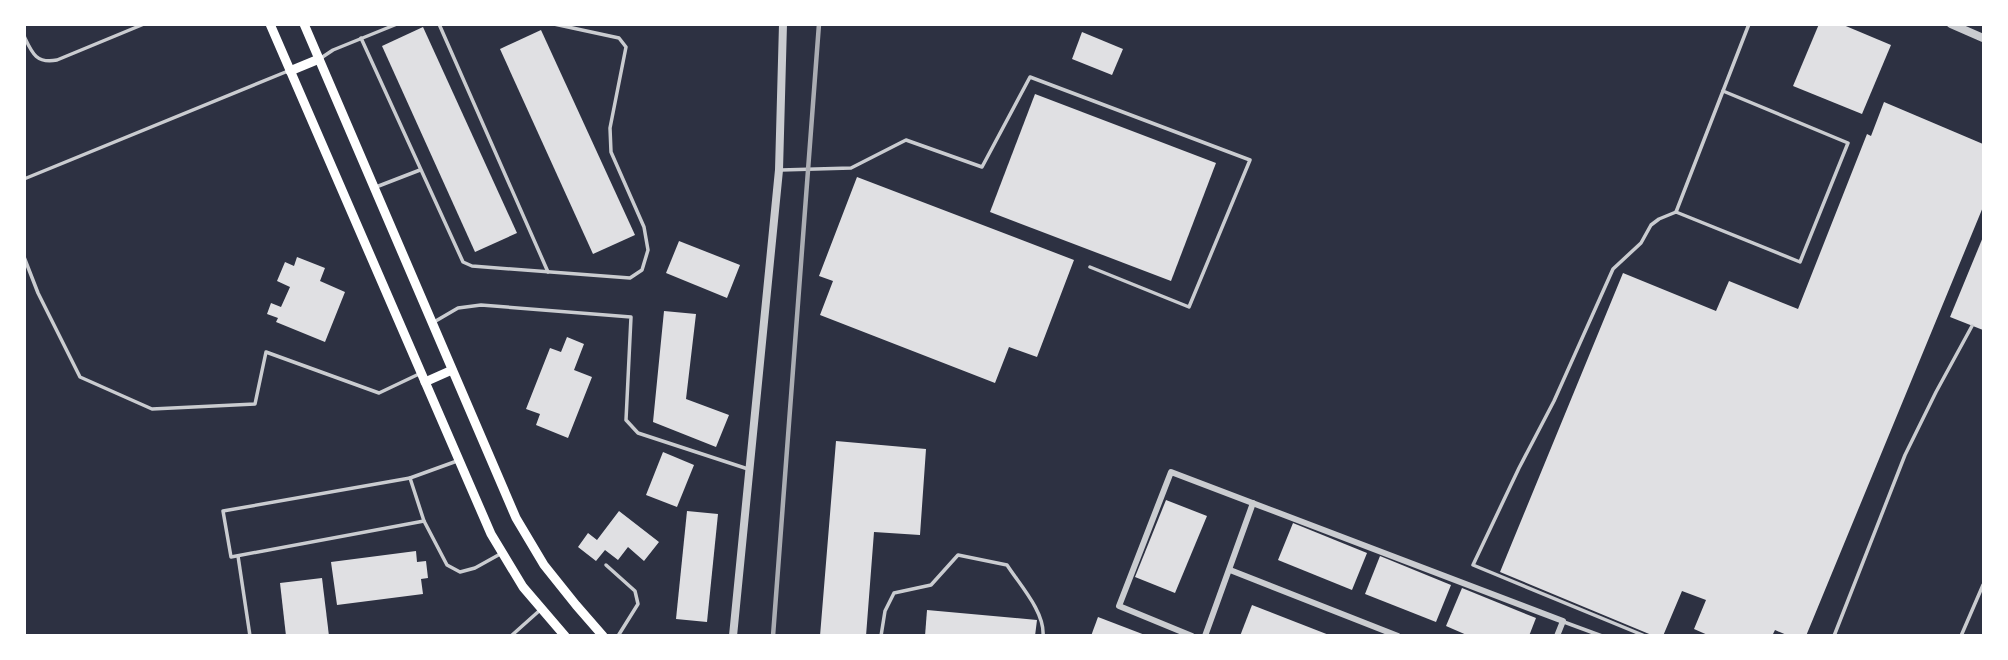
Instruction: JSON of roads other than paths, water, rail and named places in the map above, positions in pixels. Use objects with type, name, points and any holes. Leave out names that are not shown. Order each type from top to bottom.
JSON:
[{"type":"main road","points":[[270,24],[491,534],[523,587],[565,635]]},
{"type":"main road","points":[[304,24],[516,518],[544,565],[603,635]]},
{"type":"main road","points":[[290,71],[319,59]]},
{"type":"main road","points":[[423,378],[452,370]]},
{"type":"street","points":[[733,635],[779,170],[783,24]]},
{"type":"street","points":[[1951,24],[1983,38]]},
{"type":"street","points":[[1192,635],[1119,606],[1171,472],[1563,621],[1557,635]]},
{"type":"street","points":[[1205,635],[1253,503]]},
{"type":"street","points":[[1230,570],[1398,635]]},
{"type":"lane","points":[[24,36],[32,53],[47,62],[144,24]]},
{"type":"lane","points":[[319,59],[333,50],[397,24]]},
{"type":"lane","points":[[439,24],[548,272]]},
{"type":"lane","points":[[361,38],[463,262],[472,266],[630,278],[642,270],[648,250],[645,227],[611,152],[610,128],[626,47],[619,38],[554,24]]},
{"type":"lane","points":[[1676,212],[1749,24]]},
{"type":"lane","points":[[24,179],[290,71]]},
{"type":"lane","points":[[779,170],[851,168],[906,140],[982,167],[1030,77],[1250,160],[1189,307],[1090,267]]},
{"type":"lane","points":[[1645,635],[1473,565],[1554,401],[1613,269],[1641,243],[1651,225],[1676,212],[1800,262],[1848,143],[1723,91]]},
{"type":"lane","points":[[374,188],[420,170]]},
{"type":"lane","points":[[24,257],[38,293],[80,377],[152,409],[255,404],[266,352],[379,393],[423,378]]},
{"type":"lane","points":[[433,323],[458,308],[481,305],[631,317],[626,419],[638,433],[750,470]]},
{"type":"lane","points":[[1834,635],[1905,455],[1972,326]]},
{"type":"lane","points":[[424,521],[231,557],[223,511],[410,478],[459,460]]},
{"type":"lane","points":[[410,478],[424,521],[447,565],[460,572],[475,568],[502,554]]},
{"type":"lane","points":[[881,635],[885,611],[894,593],[931,585],[958,555],[1007,565],[1040,616],[1044,627],[1043,635]]},
{"type":"lane","points":[[238,556],[250,635]]},
{"type":"lane","points":[[606,565],[635,591],[638,604],[618,635]]},
{"type":"lane","points":[[1961,635],[1983,585]]},
{"type":"lane","points":[[511,635],[541,609]]},
{"type":"lane","points":[[1563,621],[1602,635]]},
{"type":"railway","points":[[773,636],[819,24]]}]
